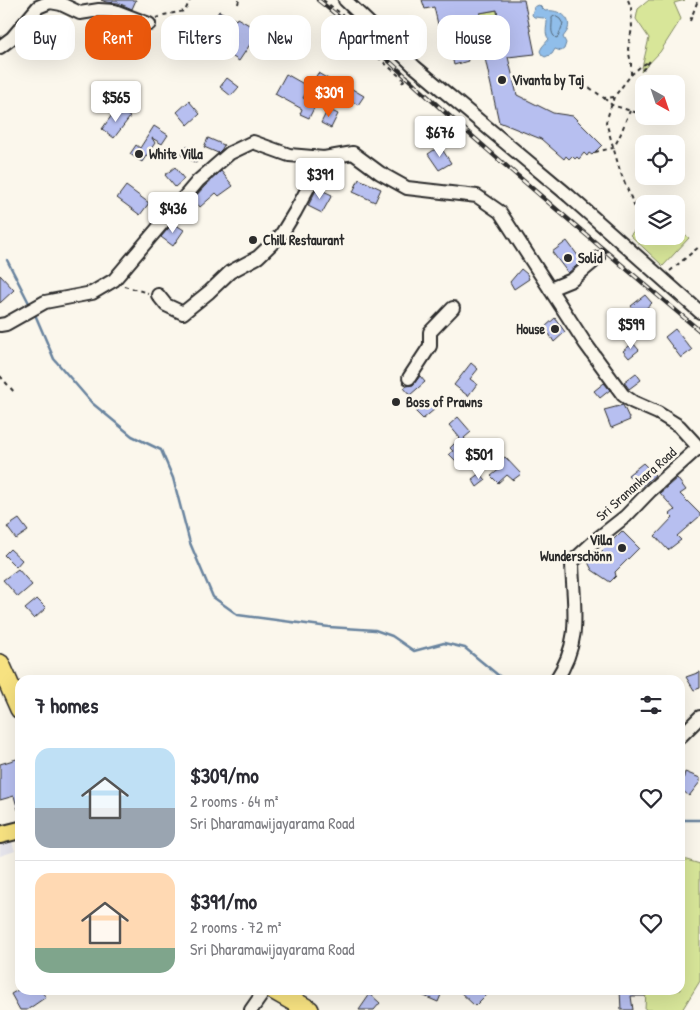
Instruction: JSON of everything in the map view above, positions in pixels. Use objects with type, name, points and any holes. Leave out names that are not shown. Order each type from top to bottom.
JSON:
[{"type":"highway","points":[[0,664],[15,698]]},
{"type":"highway","points":[[283,995],[309,1010]]},
{"type":"main road","points":[[0,835],[15,831]]},
{"type":"street","points":[[350,1],[415,67],[569,196],[700,312]]},
{"type":"street","points":[[0,47],[12,38],[38,7],[50,2],[61,4],[80,13],[99,10],[115,11],[125,15]]},
{"type":"street","points":[[0,325],[6,324],[45,302],[92,293],[114,280],[198,180],[230,153],[253,142],[289,155],[324,158],[353,153],[380,173],[407,188],[477,196],[500,212],[585,343],[624,395],[633,402],[658,413],[679,426],[699,448]]},
{"type":"street","points":[[158,295],[166,305],[183,313],[230,272],[258,258],[281,235],[324,158]]},
{"type":"street","points":[[550,289],[572,280],[598,258]]},
{"type":"street","points":[[409,378],[430,346],[430,332],[453,308]]},
{"type":"street","name":"Sri Sranankara Road","points":[[558,675],[573,644],[576,622],[572,562],[597,538],[626,516],[650,491],[699,448]]},
{"type":"street","points":[[685,732],[700,716]]},
{"type":"street","points":[[251,1010],[262,995]]},
{"type":"path","points":[[151,23],[164,15],[185,11],[190,0]]},
{"type":"path","points":[[238,4],[239,0]]},
{"type":"path","points":[[323,0],[348,19],[342,26],[404,80]]},
{"type":"path","points":[[628,0],[631,7],[632,28],[628,49],[631,75]]},
{"type":"path","points":[[690,21],[698,0]]},
{"type":"path","points":[[635,208],[620,171],[606,122],[614,97],[631,75],[650,61],[641,72]]},
{"type":"path","points":[[402,83],[407,76]]},
{"type":"path","points":[[583,83],[612,105],[635,113]]},
{"type":"path","points":[[604,98],[614,97]]},
{"type":"path","points":[[595,152],[613,148],[620,139],[624,123],[630,111]]},
{"type":"path","points":[[660,275],[700,246]]},
{"type":"path","points":[[114,280],[121,285],[138,290]]},
{"type":"path","points":[[0,376],[15,393]]},
{"type":"shaded area","points":[[10,837],[15,851],[0,856],[0,840]]},
{"type":"green space","points":[[649,0],[685,0],[674,3],[681,19],[660,52],[641,72],[649,38],[636,19],[638,9]]},
{"type":"green space","points":[[497,10],[498,15],[480,15],[480,13]]},
{"type":"green space","points":[[635,230],[635,240],[630,235]]},
{"type":"green space","points":[[685,234],[689,238],[685,242]]},
{"type":"green space","points":[[641,245],[682,245],[663,266]]},
{"type":"green space","points":[[685,860],[700,864],[700,981],[682,1010],[645,1010],[646,995],[685,995]]},
{"type":"water","points":[[539,5],[545,11],[562,14],[569,24],[568,30],[563,37],[566,43],[564,49],[561,51],[555,49],[552,54],[545,57],[540,51],[549,39],[546,33],[547,21],[544,18],[532,15],[534,7]]},
{"type":"building","points":[[101,0],[136,0],[132,9],[118,3]]},
{"type":"building","name":"Vivanta by Taj","points":[[422,0],[524,0],[535,54],[510,57],[510,15],[498,15],[497,10],[480,13],[480,15],[437,15],[437,20],[434,7],[425,9]]},
{"type":"building","points":[[219,11],[227,15],[217,15]]},
{"type":"building","points":[[239,19],[249,25],[249,46],[239,61]]},
{"type":"building","name":"Vivanta by Taj","points":[[453,60],[468,60],[468,61],[454,65]]},
{"type":"building","name":"Vivanta by Taj","points":[[485,60],[509,60],[517,95],[553,113],[573,116],[602,145],[592,155],[589,153],[587,156],[584,153],[579,159],[577,157],[575,159],[572,156],[569,159],[566,156],[564,159],[541,139],[499,122]]},
{"type":"building","points":[[318,73],[335,83],[337,80],[364,96],[358,105],[344,96],[341,101],[311,85]]},
{"type":"building","points":[[286,74],[309,87],[303,98],[316,104],[309,118],[300,114],[302,109],[275,94]]},
{"type":"building","points":[[227,78],[239,87],[231,96],[220,87]]},
{"type":"building","points":[[189,101],[200,114],[188,125],[177,112]]},
{"type":"building","points":[[117,108],[130,117],[114,138],[102,129]]},
{"type":"building","points":[[328,109],[338,114],[331,128],[321,123]]},
{"type":"building","points":[[154,126],[168,135],[162,144],[152,138],[155,143],[142,162],[130,154],[136,145],[140,148]]},
{"type":"building","points":[[208,138],[224,145],[218,153],[204,147]]},
{"type":"building","points":[[186,146],[201,154],[196,163],[181,155]]},
{"type":"building","points":[[440,146],[451,163],[439,170],[428,154]]},
{"type":"building","points":[[175,167],[184,179],[175,187],[165,175]]},
{"type":"building","points":[[221,171],[233,186],[219,196],[216,193],[200,207],[193,199]]},
{"type":"building","points":[[359,179],[381,189],[375,202],[353,192]]},
{"type":"building","points":[[126,186],[149,203],[140,215],[117,198]]},
{"type":"building","points":[[317,188],[332,195],[322,213],[308,206]]},
{"type":"building","points":[[173,223],[184,230],[173,246],[161,237]]},
{"type":"building","name":"Solid","points":[[567,241],[582,261],[568,273],[552,252]]},
{"type":"building","points":[[521,269],[527,274],[529,279],[514,289],[510,282]]},
{"type":"building","points":[[0,275],[14,290],[0,303]]},
{"type":"building","points":[[645,295],[652,303],[638,315],[631,306]]},
{"type":"building","name":"House","points":[[555,318],[565,332],[554,342],[545,327]]},
{"type":"building","points":[[675,329],[692,350],[681,358],[665,337]]},
{"type":"building","points":[[633,343],[639,350],[629,358],[623,351]]},
{"type":"building","points":[[471,363],[478,369],[470,379],[477,384],[468,396],[454,385]]},
{"type":"building","points":[[636,373],[641,380],[629,389],[624,382]]},
{"type":"building","points":[[420,376],[425,382],[410,395],[404,388],[413,385]]},
{"type":"building","points":[[604,383],[610,390],[600,398],[594,391]]},
{"type":"building","points":[[428,401],[435,409],[423,419],[416,412]]},
{"type":"building","points":[[623,405],[630,420],[611,428],[604,410]]},
{"type":"building","points":[[458,417],[471,432],[464,438],[472,446],[456,461],[449,454],[453,451],[450,448],[460,438],[449,425]]},
{"type":"building","points":[[505,457],[521,474],[513,480],[507,475],[498,483],[491,476],[501,468],[497,462]]},
{"type":"building","points":[[643,463],[655,475],[640,488],[628,475]]},
{"type":"building","points":[[480,473],[486,480],[477,487],[472,479]]},
{"type":"building","points":[[677,478],[686,490],[680,494],[700,516],[677,536],[681,540],[668,550],[655,536],[673,517],[670,514],[675,510],[660,493]]},
{"type":"building","points":[[19,519],[28,531],[16,539],[7,527]]},
{"type":"building","points":[[622,531],[639,548],[615,572],[616,576],[610,582],[592,570],[587,560],[594,553],[598,555]]},
{"type":"building","points":[[10,549],[22,560],[16,567],[4,555]]},
{"type":"building","points":[[18,569],[32,585],[18,597],[3,580]]},
{"type":"building","points":[[37,599],[46,608],[34,619],[25,609]]},
{"type":"building","points":[[700,672],[700,688],[694,690],[686,677]]},
{"type":"building","points":[[15,760],[15,800],[14,796],[0,800],[0,764]]},
{"type":"building","points":[[685,772],[700,778],[700,782],[689,796],[685,792]]},
{"type":"building","points":[[15,992],[15,995],[44,995],[46,997],[27,1010],[20,1010],[11,994]]},
{"type":"building","points":[[369,995],[380,1003],[374,1010],[359,1010]]},
{"type":"building","points":[[422,995],[441,995],[438,1002]]},
{"type":"building","points":[[463,995],[486,995],[475,1006]]},
{"type":"building","points":[[620,995],[645,995],[631,996],[633,1010],[621,1010]]},
{"type":"waterway","points":[[7,260],[30,305]]},
{"type":"waterway","points":[[34,312],[54,359],[92,403],[132,436],[161,450],[173,478],[190,543],[213,597],[238,615],[329,627],[375,630],[392,636],[414,651],[444,643],[465,648],[498,675]]},
{"type":"waterway","points":[[685,820],[700,820]]},
{"type":"railway","points":[[318,0],[516,174],[700,331]]},
{"type":"place","name":"Vivanta by Taj","points":[[502,80]]},
{"type":"place","name":"White Villa","points":[[139,154]]},
{"type":"place","name":"Chill Restaurant","points":[[253,240]]},
{"type":"place","name":"Solid","points":[[568,258]]},
{"type":"place","name":"House","points":[[555,329]]},
{"type":"place","name":"Boss of Prawns","points":[[396,402]]},
{"type":"place","name":"Villa Wunderschönn","points":[[622,548]]}]
